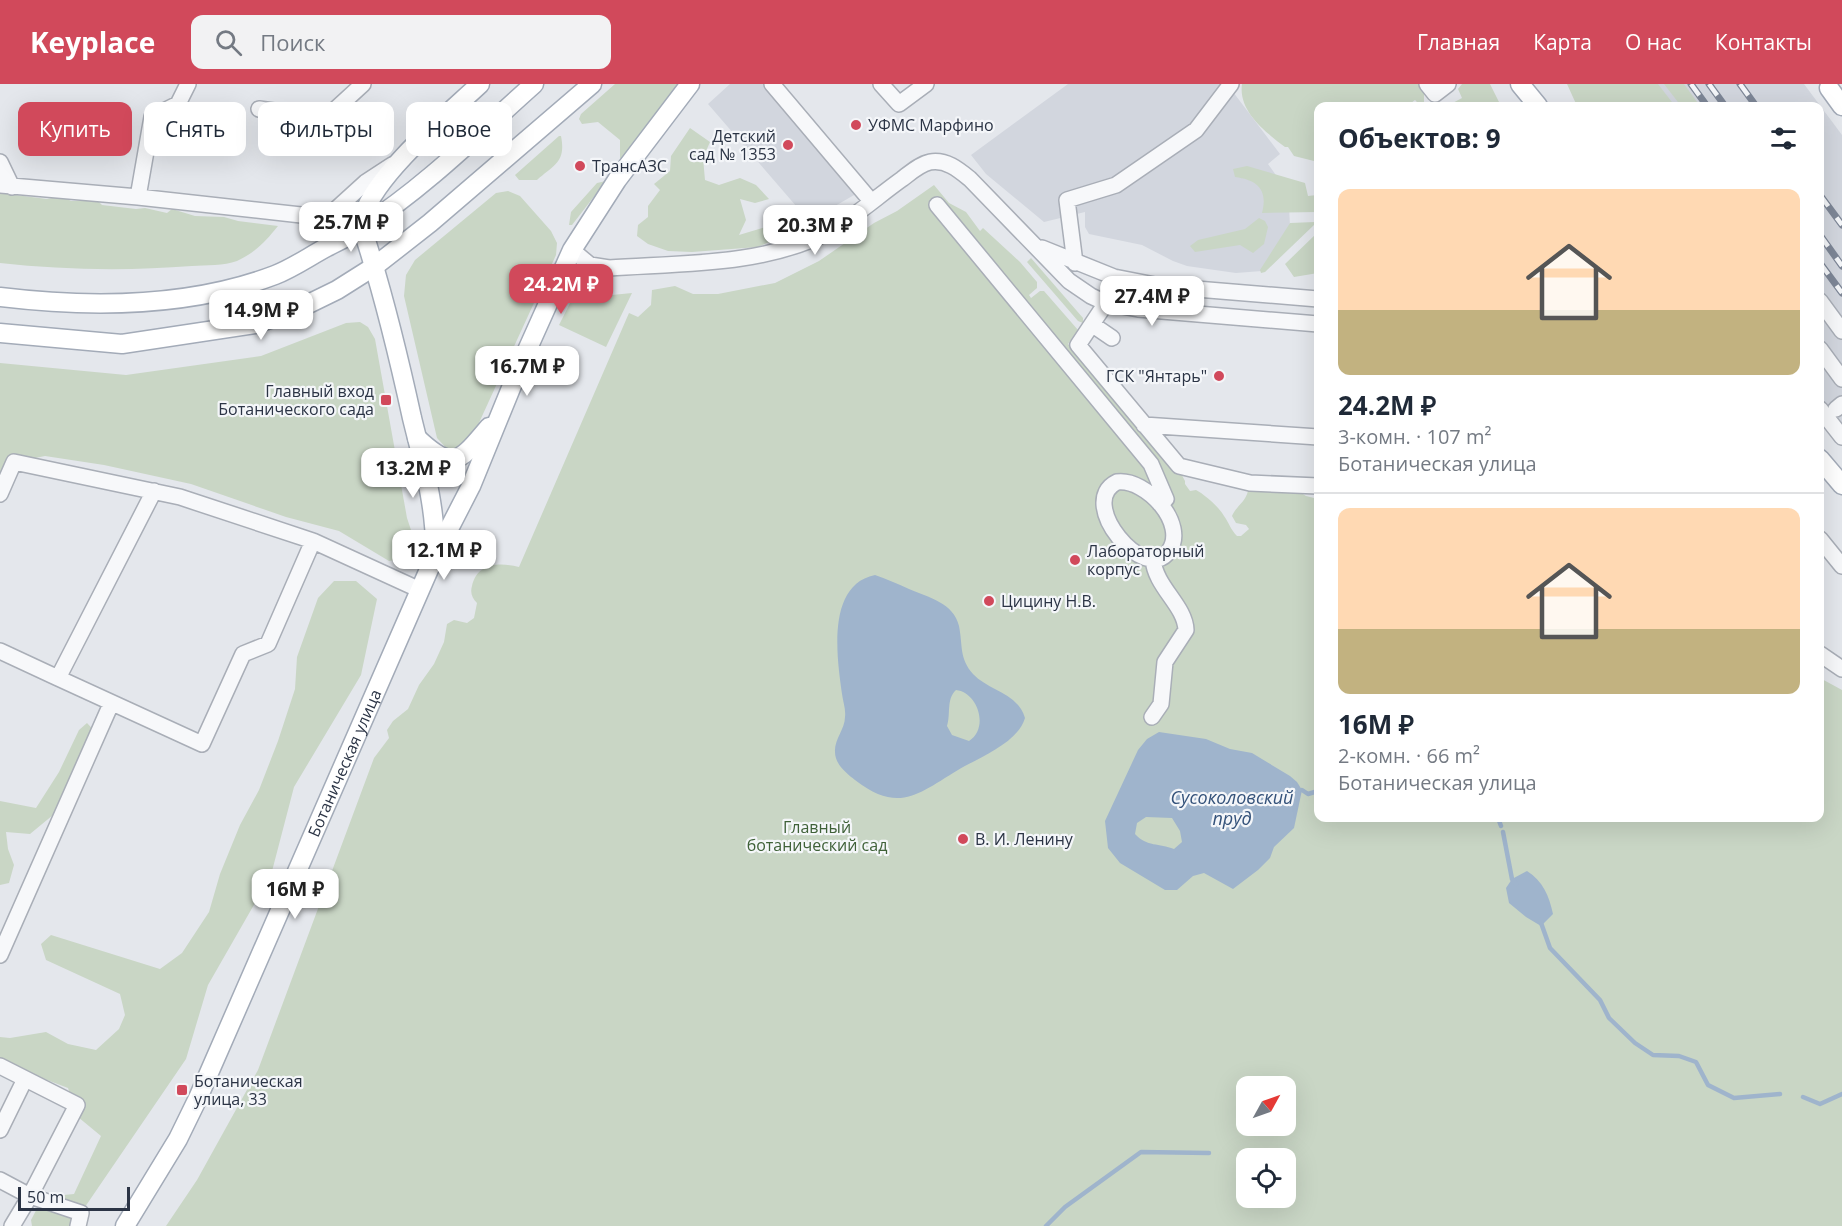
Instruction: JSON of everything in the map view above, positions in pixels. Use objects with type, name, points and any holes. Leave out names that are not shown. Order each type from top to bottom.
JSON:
[{"type":"main road","points":[[362,228],[363,214],[375,192],[402,158],[480,84]]},
{"type":"main road","points":[[0,297],[37,301],[119,303],[175,299],[231,288],[276,274],[362,228],[411,193],[534,84]]},
{"type":"main road","points":[[0,333],[122,344],[255,324],[294,311],[337,290],[375,266],[430,223],[592,84]]},
{"type":"main road","name":"Ботаническая улица","points":[[124,1226],[178,1140],[202,1088],[420,590],[471,486],[572,250],[617,180],[690,84]]},
{"type":"main road","points":[[1829,88],[1842,106]]},
{"type":"main road","name":"Ботаническая улица","points":[[362,228],[391,326],[430,489],[435,527],[435,558]]},
{"type":"main road","points":[[417,438],[443,459],[454,460],[465,454],[500,414]]},
{"type":"main road","points":[[1824,464],[1842,485]]},
{"type":"street","points":[[138,197],[152,117],[178,104],[188,84]]},
{"type":"street","points":[[343,102],[363,84]]},
{"type":"street","points":[[772,84],[871,201]]},
{"type":"street","points":[[881,84],[899,104],[926,84]]},
{"type":"street","points":[[1075,262],[1067,200],[1116,185],[1196,130],[1231,84]]},
{"type":"street","points":[[1427,84],[1435,94],[1448,84]]},
{"type":"street","points":[[0,162],[6,186],[138,197],[319,218],[333,212],[366,182],[402,158]]},
{"type":"street","points":[[572,250],[590,265],[609,268],[759,256],[791,248],[829,232],[914,170],[930,162],[947,163],[970,179],[1069,281],[1090,296],[1106,303],[1138,309],[1314,324]]},
{"type":"street","points":[[936,205],[1151,464],[1166,499],[1160,504]]},
{"type":"street","points":[[1036,246],[1114,277],[1160,286],[1314,299]]},
{"type":"street","points":[[1063,358],[1078,345],[1093,325],[1106,303],[1114,277]]},
{"type":"street","points":[[1824,307],[1842,331]]},
{"type":"street","points":[[1093,325],[1112,338]]},
{"type":"street","points":[[1078,345],[1179,466],[1250,483],[1314,486]]},
{"type":"street","points":[[1824,354],[1842,379]]},
{"type":"street","points":[[1824,414],[1842,437]]},
{"type":"street","points":[[1144,425],[1314,437]]},
{"type":"street","points":[[0,494],[14,462],[180,496],[313,541],[420,590]]},
{"type":"street","points":[[1124,481],[1141,487],[1160,504],[1171,523],[1173,538],[1167,554],[1153,559],[1141,556],[1124,544],[1107,518],[1104,502],[1106,492],[1111,486],[1124,481]]},
{"type":"street","points":[[58,678],[153,491]]},
{"type":"street","points":[[0,651],[202,744],[243,654],[268,644],[313,541]]},
{"type":"street","points":[[1824,544],[1842,566]]},
{"type":"street","points":[[1152,717],[1161,704],[1165,662],[1186,630],[1183,618],[1154,572],[1153,559]]},
{"type":"street","points":[[1824,657],[1842,669]]},
{"type":"street","points":[[0,956],[111,704]]},
{"type":"street","points":[[0,1066],[77,1105],[12,1226]]},
{"type":"street","points":[[0,1130],[25,1079]]},
{"type":"street","points":[[0,1179],[30,1196],[81,1212],[78,1226]]},
{"type":"shaded area","name":"Детский сад № 1353","points":[[730,84],[780,84],[868,187],[809,221],[708,104]]},
{"type":"shaded area","points":[[1068,84],[1227,84],[1280,154],[1268,164],[1278,178],[1289,206],[1290,227],[1262,271],[1236,273],[1187,266],[1142,245],[1089,234],[1085,227],[1085,212],[1044,222],[986,174],[971,155]]},
{"type":"shaded area","points":[[1590,84],[1804,84],[1817,102],[1599,102]]},
{"type":"shaded area","points":[[1824,111],[1842,135],[1842,426],[1824,407]]},
{"type":"green space","points":[[615,84],[679,84],[623,160],[620,158],[620,140],[598,122],[582,124],[579,119],[581,114]]},
{"type":"green space","points":[[1242,84],[1421,84],[1424,88],[1424,102],[1415,100],[1412,102],[1314,102],[1314,161],[1294,156],[1288,147],[1269,135],[1254,120],[1244,103]]},
{"type":"green space","points":[[1462,84],[1490,84],[1499,102],[1454,102],[1462,98],[1458,89]]},
{"type":"green space","points":[[1567,84],[1658,84],[1672,102],[1575,102]]},
{"type":"green space","points":[[1664,84],[1684,84],[1697,102],[1678,102]]},
{"type":"green space","points":[[690,128],[710,142],[703,158],[705,180],[719,185],[740,178],[756,185],[769,199],[755,203],[740,199],[746,220],[739,235],[772,225],[784,215],[795,221],[800,228],[758,247],[692,252],[668,251],[648,244],[637,236],[638,225],[648,217],[648,206],[660,190],[654,184],[670,171],[671,156]]},
{"type":"green space","points":[[561,136],[562,152],[558,162],[537,180],[519,180],[515,175]]},
{"type":"green space","points":[[1247,166],[1305,183],[1308,196],[1314,195],[1314,212],[1262,213],[1264,198],[1262,192],[1250,181],[1235,177],[1233,169]]},
{"type":"green space","points":[[606,181],[572,225],[569,225],[571,212],[597,183]]},
{"type":"green space","name":"Главный ботанический сад","points":[[934,185],[949,203],[966,212],[980,231],[983,228],[1020,262],[1037,282],[1037,288],[1029,295],[1031,298],[1040,291],[1044,291],[1078,330],[1068,344],[1147,439],[1177,466],[1190,491],[1196,490],[1215,505],[1237,536],[1241,536],[1249,529],[1246,525],[1236,523],[1232,516],[1248,491],[1254,488],[1292,487],[1314,498],[1314,822],[1824,822],[1824,680],[1842,690],[1842,1226],[166,1226],[197,1180],[258,1070],[374,758],[389,738],[387,730],[393,721],[408,709],[419,685],[434,664],[444,642],[447,624],[454,620],[467,623],[474,618],[477,603],[471,589],[479,573],[490,566],[519,567],[629,313],[638,317],[651,305],[652,290],[675,286],[693,294],[718,294],[775,283],[819,261]]},
{"type":"green space","points":[[508,191],[520,196],[551,231],[557,243],[556,255],[472,438],[460,450],[448,450],[437,438],[404,296],[406,275],[415,260],[496,193]]},
{"type":"green space","points":[[0,193],[47,199],[61,196],[71,201],[98,201],[102,205],[145,208],[167,213],[172,209],[195,216],[224,217],[278,226],[250,254],[232,263],[221,265],[96,269],[0,263]]},
{"type":"green space","points":[[1259,218],[1265,221],[1268,227],[1264,244],[1253,253],[1240,245],[1195,252],[1190,246],[1198,240],[1245,229]]},
{"type":"green space","points":[[1314,222],[1314,225],[1265,272],[1261,273],[1260,270],[1290,223]]},
{"type":"green space","points":[[1314,236],[1314,274],[1294,277],[1285,264]]},
{"type":"green space","points":[[1031,258],[1083,318],[1083,323],[1078,321],[1027,262]]},
{"type":"green space","points":[[632,293],[606,347],[559,325],[572,299]]},
{"type":"green space","points":[[360,322],[368,327],[375,339],[407,518],[416,545],[412,557],[389,561],[339,531],[286,517],[191,484],[104,465],[45,456],[10,463],[0,478],[0,363],[126,375],[261,356],[346,323]]},
{"type":"green space","points":[[334,581],[356,581],[377,599],[361,675],[294,787],[271,875],[208,985],[186,1059],[72,1226],[32,1226],[31,1220],[43,1197],[74,1194],[101,1136],[78,1117],[68,1088],[0,1062],[0,1037],[10,1038],[46,1032],[68,1044],[96,1050],[119,1029],[125,1015],[120,994],[46,960],[41,944],[51,935],[160,969],[182,953],[209,912],[220,874],[240,825],[259,790],[295,689],[297,657],[318,598]]},
{"type":"green space","points":[[87,723],[104,741],[76,796],[30,834],[6,832],[8,849],[14,865],[9,883],[0,885],[0,801],[36,808],[59,772],[79,730]]},
{"type":"water","points":[[875,575],[946,606],[956,618],[959,626],[965,663],[980,680],[1016,703],[1025,718],[1014,735],[996,749],[908,797],[884,796],[870,790],[845,771],[835,756],[836,743],[845,721],[838,662],[838,625],[848,593],[859,582]],"holes":[[[956,690],[963,692],[975,703],[980,719],[979,727],[969,741],[952,735],[947,726],[951,698]]]},
{"type":"water","name":"Сусоколовский пруд","points":[[1159,732],[1206,739],[1230,749],[1252,753],[1290,776],[1302,790],[1294,828],[1274,847],[1270,858],[1258,870],[1233,889],[1204,873],[1193,876],[1177,890],[1165,890],[1120,863],[1108,848],[1105,821],[1138,750],[1147,739]],"holes":[[[1146,817],[1172,818],[1180,831],[1182,842],[1174,849],[1149,843],[1135,834],[1137,823]]]},
{"type":"water","points":[[1527,871],[1541,884],[1553,914],[1541,926],[1509,903],[1506,888],[1512,879]]},
{"type":"waterway","points":[[1302,790],[1308,794],[1314,792]]},
{"type":"waterway","points":[[1500,822],[1501,826]]},
{"type":"waterway","points":[[1503,832],[1512,879],[1516,884]]},
{"type":"waterway","points":[[1540,920],[1550,948],[1600,1000],[1609,1018],[1635,1043],[1653,1055],[1679,1056],[1696,1062],[1708,1085],[1734,1098],[1780,1094]]},
{"type":"waterway","points":[[1803,1097],[1820,1104],[1842,1094]]},
{"type":"waterway","points":[[1046,1226],[1065,1207],[1141,1152],[1209,1153]]},
{"type":"railway","points":[[1691,84],[1704,102]]},
{"type":"railway","points":[[1709,84],[1722,102]]},
{"type":"railway","points":[[1740,84],[1753,102]]},
{"type":"railway","points":[[1824,200],[1842,225]]},
{"type":"railway","points":[[1824,241],[1842,266]]},
{"type":"railway","points":[[1824,268],[1842,293]]},
{"type":"place","name":"УФМС Марфино","points":[[856,125]]},
{"type":"place","name":"Детский сад № 1353","points":[[788,145]]},
{"type":"place","name":"ТрансАЗС","points":[[580,166]]},
{"type":"place","name":"ГСК \"Янтарь\"","points":[[1219,376]]},
{"type":"place","name":"Главный вход Ботанического сада","points":[[386,400]]},
{"type":"place","name":"Лабораторный корпус","points":[[1075,560]]},
{"type":"place","name":"Цицину Н.В.","points":[[989,601]]},
{"type":"place","name":"В. И. Ленину","points":[[963,839]]},
{"type":"place","name":"Ботаническая улица, 33","points":[[182,1090]]}]
